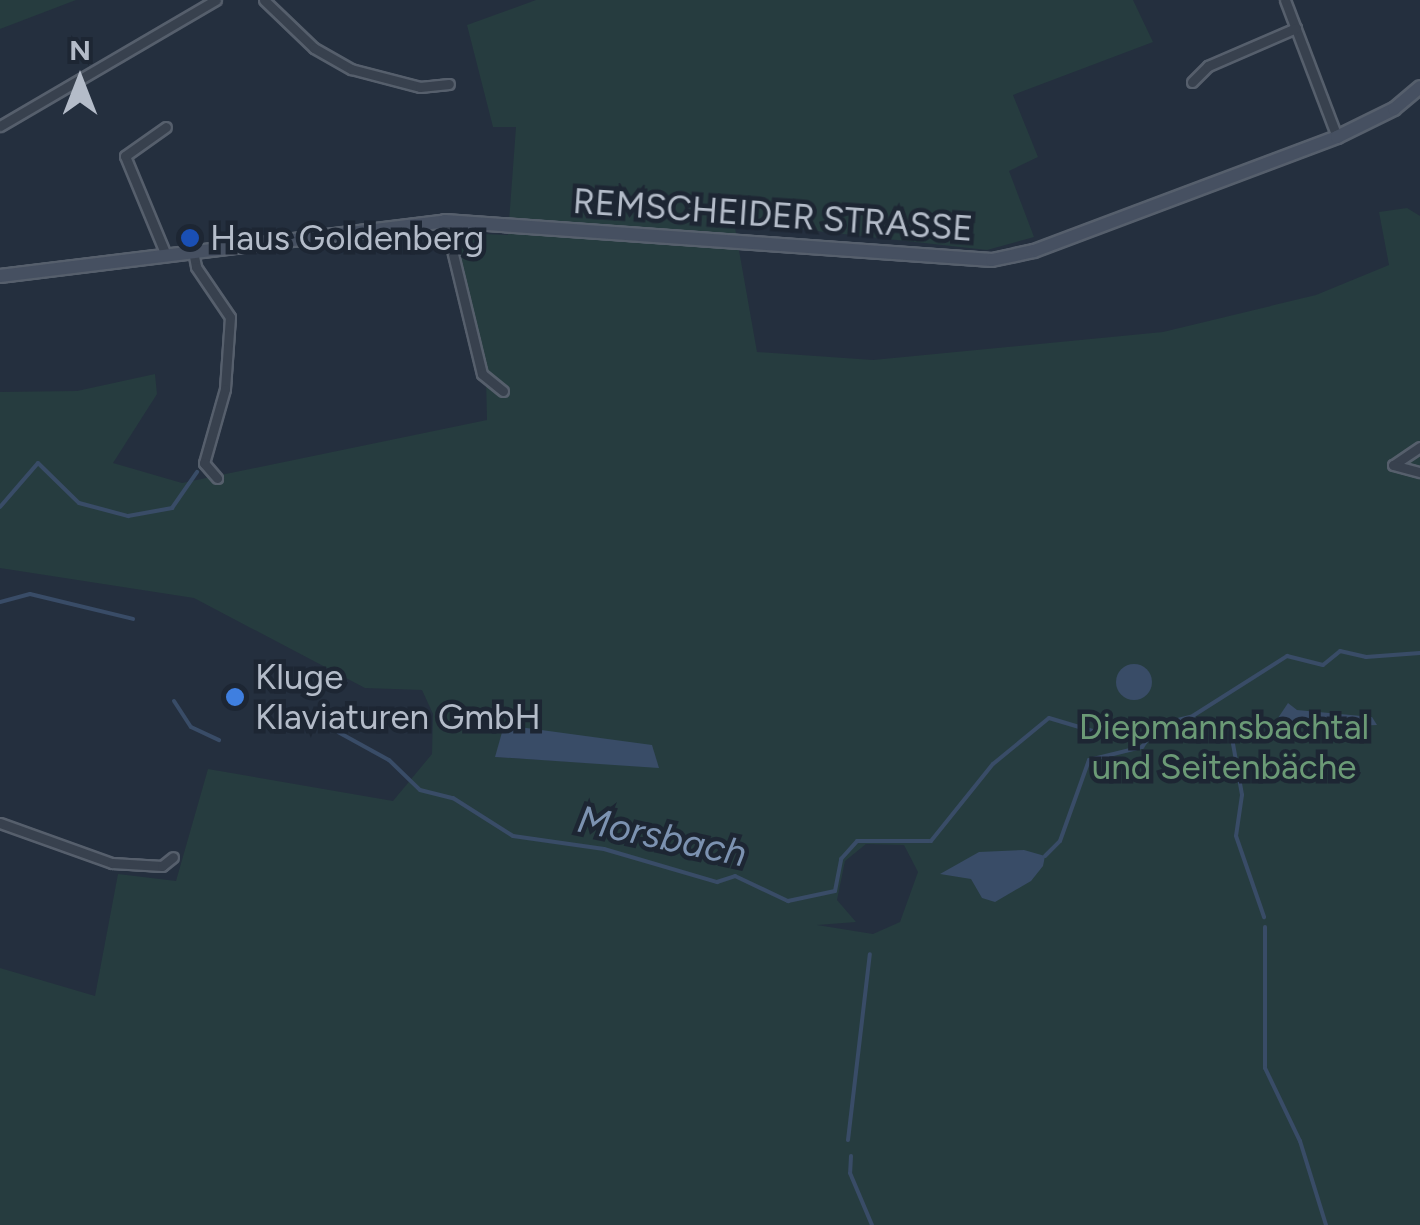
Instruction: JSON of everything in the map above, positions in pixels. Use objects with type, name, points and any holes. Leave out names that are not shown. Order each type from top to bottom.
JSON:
[{"type":"main road","name":"REMSCHEIDER STRASSE","points":[[0,276],[445,221],[992,260],[1034,251],[1337,137],[1394,109],[1420,87]]},
{"type":"street","points":[[0,126],[216,0]]},
{"type":"street","points":[[264,0],[314,48],[352,69],[420,86],[448,84]]},
{"type":"street","points":[[1285,0],[1337,137]]},
{"type":"street","points":[[1192,82],[1208,66],[1296,28]]},
{"type":"street","points":[[166,127],[126,156],[166,254]]},
{"type":"street","points":[[445,221],[482,374],[503,391]]},
{"type":"street","points":[[193,251],[196,267],[230,317],[225,389],[204,463],[217,478]]},
{"type":"street","points":[[1420,448],[1393,465],[1420,472]]},
{"type":"street","points":[[0,823],[112,863],[162,866],[173,857]]},
{"type":"green space","points":[[0,0],[76,0],[0,29]]},
{"type":"green space","name":"Diepmannsbachtal und Seitenbäche","points":[[536,0],[1133,0],[1153,42],[1013,95],[1038,157],[1009,171],[1034,237],[987,250],[734,222],[757,352],[873,360],[1163,332],[1316,295],[1389,265],[1379,212],[1407,208],[1420,216],[1420,1225],[0,1225],[0,968],[95,996],[118,874],[176,881],[208,769],[393,801],[432,754],[433,714],[422,690],[365,688],[194,598],[0,568],[0,392],[77,391],[155,374],[157,394],[113,463],[182,483],[487,420],[486,378],[456,233],[508,235],[516,127],[493,127],[467,25]],"holes":[[[504,725],[659,767],[496,757]],[[866,844],[904,845],[918,872],[900,922],[873,934],[817,925],[856,922],[837,900],[845,861]]]},
{"type":"water","points":[[1134,664],[1147,669],[1152,682],[1147,695],[1134,700],[1121,695],[1116,682],[1121,669]]},
{"type":"water","points":[[1288,703],[1297,710],[1372,717],[1377,725],[1284,729],[1276,721]]},
{"type":"water","points":[[504,725],[652,745],[659,768],[495,757]]},
{"type":"water","points":[[1024,850],[1045,856],[1043,866],[1031,881],[995,902],[982,898],[971,879],[940,874],[979,852]]},
{"type":"waterway","points":[[0,507],[38,463],[79,503],[128,516],[172,508],[197,472]]},
{"type":"waterway","name":"Morsbach","points":[[0,602],[30,594],[133,619]]},
{"type":"waterway","name":"Morsbach","points":[[338,732],[389,760],[420,790],[453,798],[513,836],[604,849],[717,882],[735,876],[788,901],[835,891],[841,859],[857,841],[931,841],[993,764],[1049,718],[1123,740],[1148,736],[1154,726],[1191,717],[1287,656],[1323,665],[1340,651],[1366,657],[1420,653]]},
{"type":"waterway","name":"Morsbach","points":[[174,701],[191,727],[219,740]]},
{"type":"waterway","points":[[1191,717],[1200,725],[1229,721],[1242,795],[1236,836],[1264,917]]},
{"type":"waterway","points":[[1045,856],[1060,841],[1089,760],[1142,747],[1153,731]]},
{"type":"waterway","points":[[1265,927],[1265,1068],[1300,1141],[1326,1225]]},
{"type":"waterway","points":[[848,1140],[870,954]]},
{"type":"waterway","points":[[851,1156],[850,1173],[872,1225]]},
{"type":"place","name":"Haus Goldenberg","points":[[190,238]]},
{"type":"place","name":"Kluge Klaviaturen GmbH","points":[[235,697]]}]
